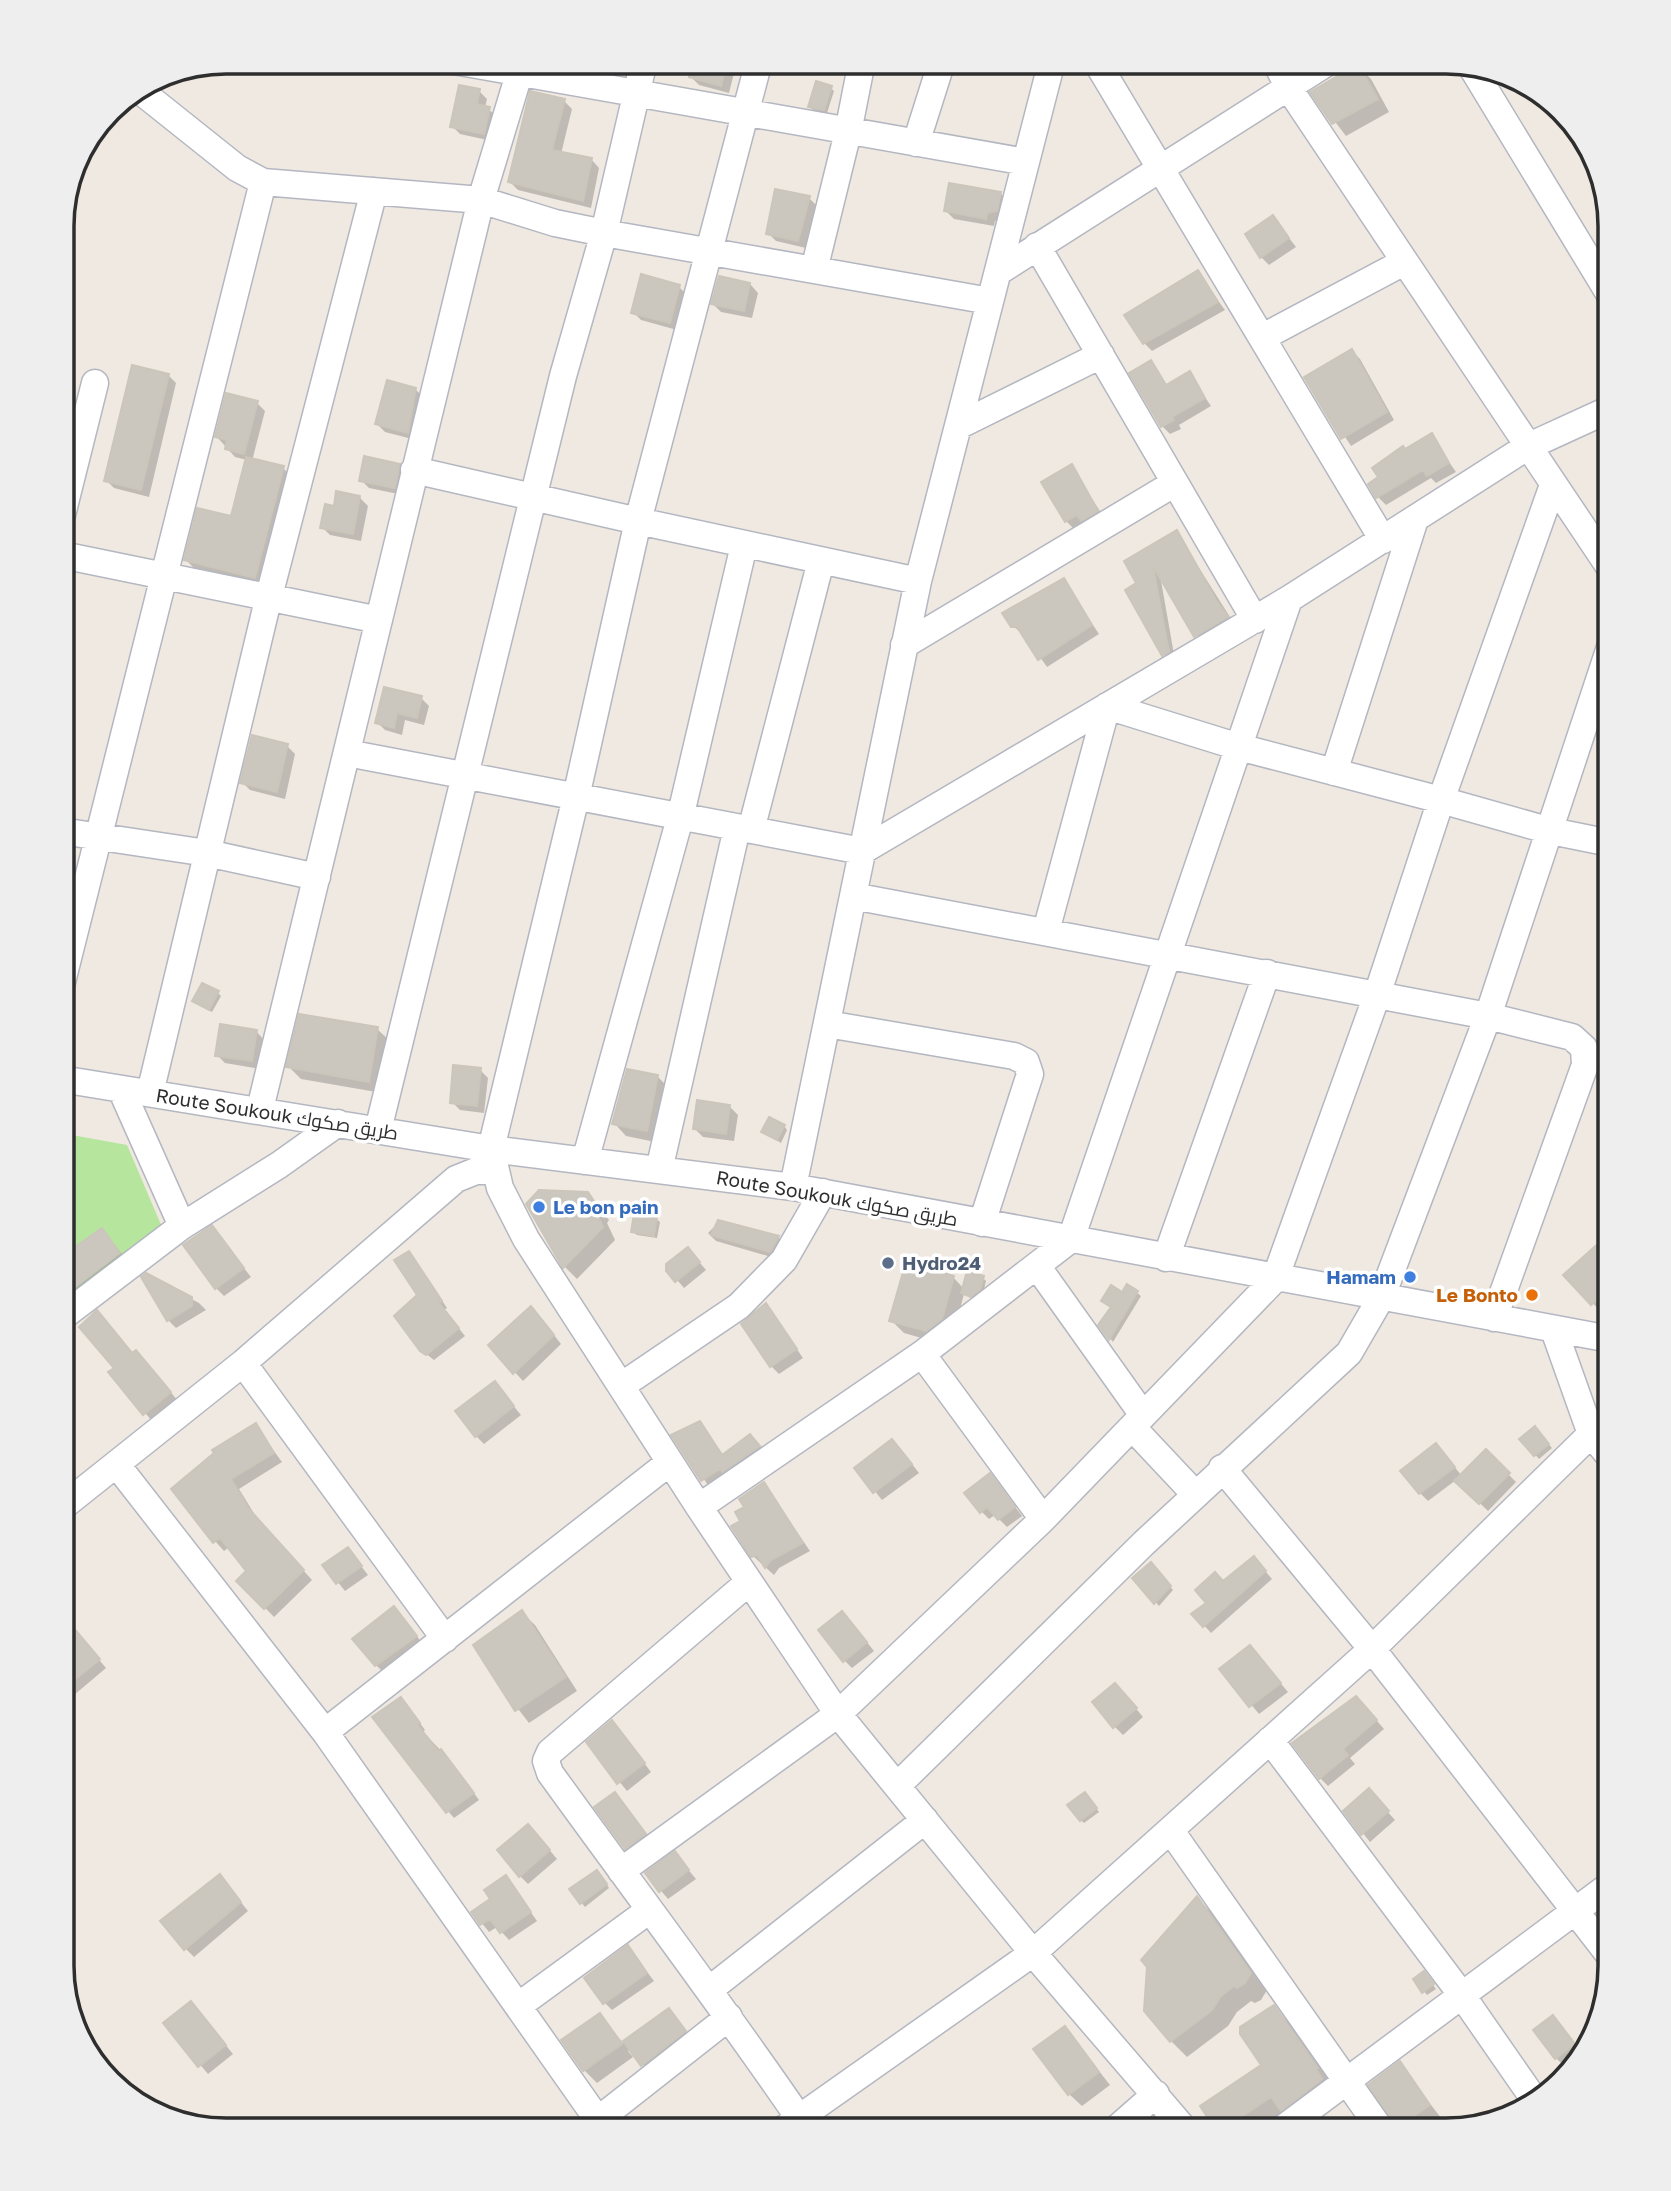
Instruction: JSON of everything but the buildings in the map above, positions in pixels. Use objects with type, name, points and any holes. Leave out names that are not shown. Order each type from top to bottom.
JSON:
[{"type":"street","points":[[260,1109],[481,200],[519,74]]},
{"type":"street","points":[[547,74],[637,95],[1026,162]]},
{"type":"street","points":[[378,1130],[562,376],[604,233],[641,74]]},
{"type":"street","points":[[755,74],[638,522],[493,1160],[500,1188],[526,1239],[699,1507],[838,1714],[1033,1953],[1175,2118]]},
{"type":"street","points":[[814,270],[849,132],[860,74]]},
{"type":"street","points":[[916,143],[939,74]]},
{"type":"street","points":[[793,1187],[918,581],[1049,74]]},
{"type":"street","points":[[1104,74],[1382,540]]},
{"type":"street","points":[[1282,74],[1598,551]]},
{"type":"street","points":[[998,272],[1309,74]]},
{"type":"street","points":[[1478,77],[1598,275]]},
{"type":"street","points":[[146,96],[237,168],[263,182],[481,200],[555,223],[604,233],[990,301]]},
{"type":"street","points":[[74,934],[162,575],[263,182]]},
{"type":"street","points":[[150,1093],[268,600],[374,191]]},
{"type":"street","points":[[1037,246],[1255,620]]},
{"type":"street","points":[[1263,337],[1405,262]]},
{"type":"street","points":[[960,425],[1101,355]]},
{"type":"street","points":[[74,467],[95,383]]},
{"type":"street","points":[[347,753],[862,851],[1255,620],[1527,447],[1598,414]]},
{"type":"street","points":[[414,470],[638,522],[918,581]]},
{"type":"street","points":[[904,645],[1175,483]]},
{"type":"street","points":[[621,1871],[838,1714],[1043,1519],[1275,1279],[1377,995],[1441,800],[1553,485]]},
{"type":"street","points":[[1334,772],[1415,519]]},
{"type":"street","points":[[585,1161],[680,818],[744,545]]},
{"type":"street","points":[[74,557],[268,600],[379,620]]},
{"type":"street","points":[[659,1170],[744,829],[821,561]]},
{"type":"street","points":[[699,1507],[922,1354],[1071,1239],[1289,599]]},
{"type":"street","points":[[897,1786],[1222,1468],[1349,1353],[1381,1296],[1488,1016],[1598,684]]},
{"type":"street","points":[[1107,706],[1239,747],[1550,831],[1598,841]]},
{"type":"street","points":[[1046,931],[1107,706]]},
{"type":"street","points":[[74,833],[207,853],[317,877]]},
{"type":"street","points":[[853,896],[1488,1016],[1572,1037],[1584,1048],[1586,1065],[1494,1318]]},
{"type":"street","points":[[1166,1258],[1268,973]]},
{"type":"street","points":[[827,1024],[1014,1056],[1026,1062],[1030,1074],[982,1223]]},
{"type":"street","name":"Route Soukouk طريق صكوك","points":[[74,1081],[378,1130],[493,1160],[585,1161],[823,1192],[1275,1279],[1598,1337]]},
{"type":"street","points":[[121,1089],[182,1226]]},
{"type":"street","points":[[74,1308],[182,1226],[279,1165],[338,1123]]},
{"type":"street","points":[[74,1498],[243,1363],[456,1179],[493,1160]]},
{"type":"street","points":[[621,1387],[739,1306],[784,1260],[823,1192]]},
{"type":"street","points":[[1037,1266],[1138,1421],[1195,1494]]},
{"type":"street","points":[[1554,1331],[1591,1434],[1598,1442]]},
{"type":"street","points":[[922,1354],[1043,1519]]},
{"type":"street","points":[[243,1363],[445,1639]]},
{"type":"street","points":[[799,2118],[1033,1953],[1372,1649],[1591,1434]]},
{"type":"street","points":[[326,1732],[670,1462]]},
{"type":"street","points":[[117,1465],[326,1732],[596,2118]]},
{"type":"street","points":[[1222,1468],[1372,1649],[1598,1940]]},
{"type":"street","points":[[749,1582],[550,1752],[546,1761],[550,1773],[729,2017],[788,2118]]},
{"type":"street","points":[[1270,1740],[1461,1994],[1529,2092]]},
{"type":"street","points":[[709,1990],[925,1820]]},
{"type":"street","points":[[1171,1831],[1373,2118]]},
{"type":"street","points":[[1298,2118],[1598,1894]]},
{"type":"street","points":[[518,2006],[648,1910]]},
{"type":"street","points":[[609,2118],[729,2017]]},
{"type":"street","points":[[1129,2118],[1156,2094]]},
{"type":"green space","points":[[74,1135],[127,1145],[162,1227],[74,1299]]},
{"type":"place","name":"Le bon pain","points":[[539,1207]]},
{"type":"place","name":"Hydro24","points":[[888,1263]]},
{"type":"place","name":"Hamam","points":[[1410,1277]]},
{"type":"place","name":"Le Bonto","points":[[1532,1295]]}]
